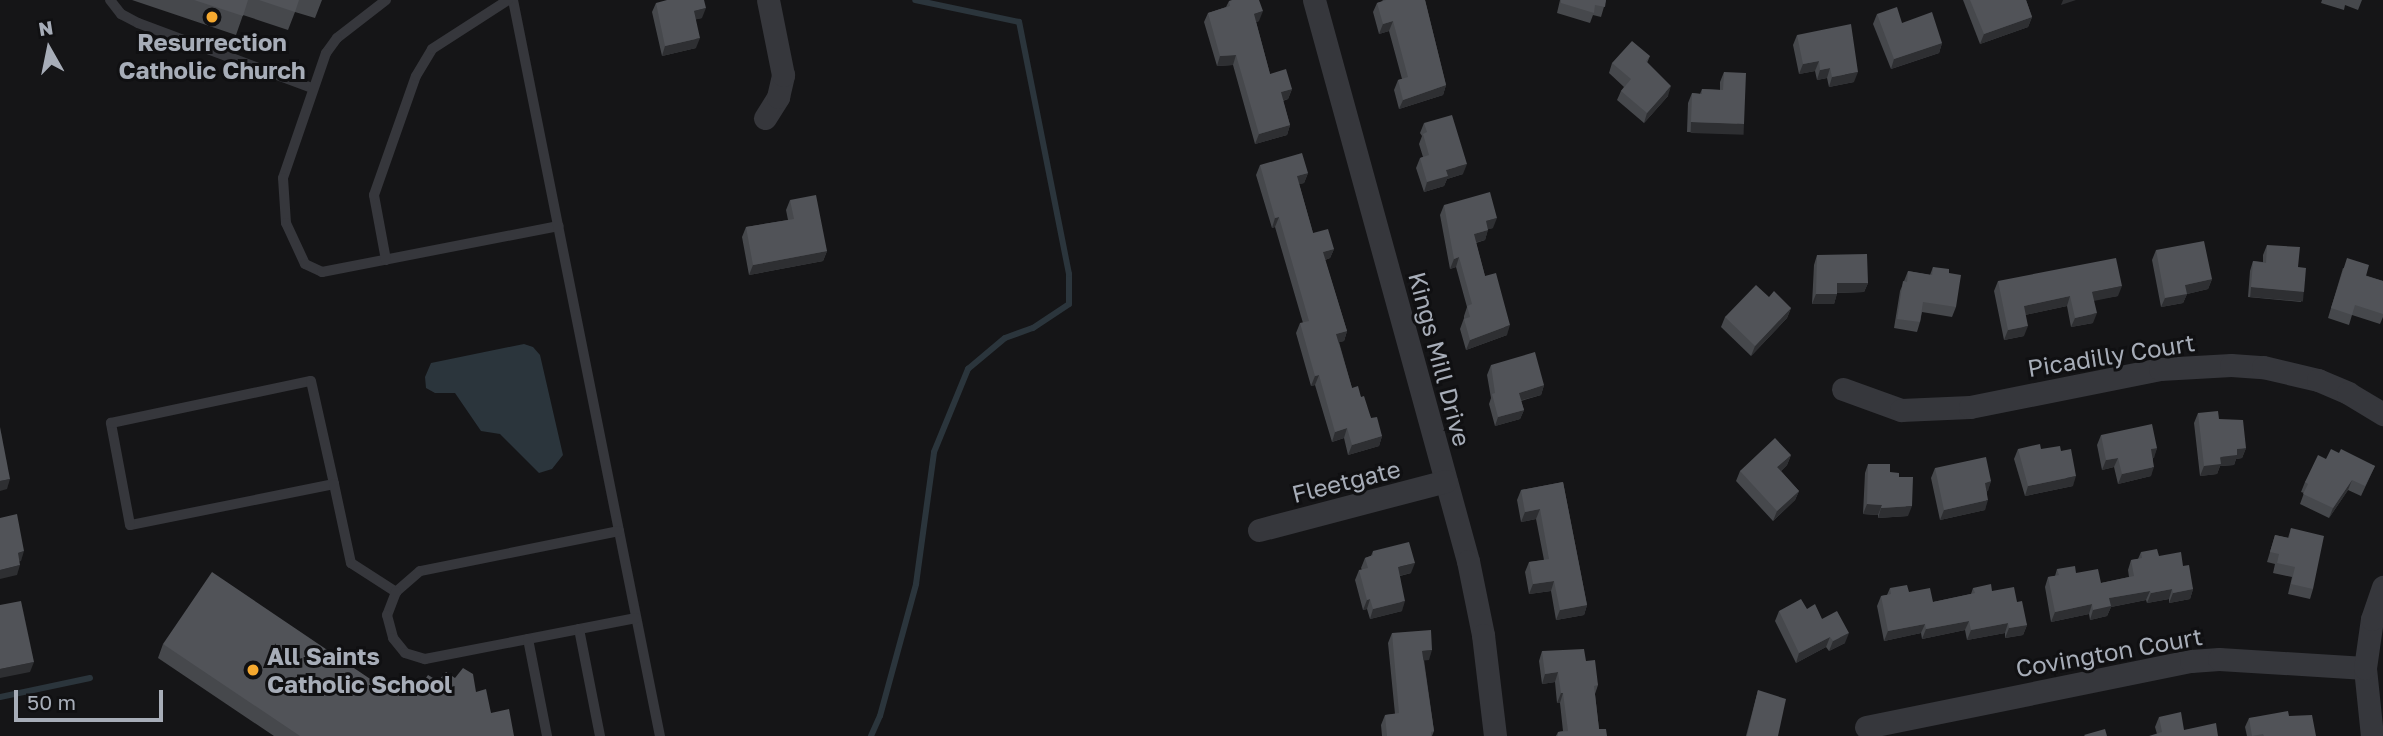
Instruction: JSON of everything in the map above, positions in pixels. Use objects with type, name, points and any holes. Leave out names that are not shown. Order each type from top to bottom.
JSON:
[{"type":"street","points":[[765,118],[778,97],[783,75],[768,0]]},
{"type":"street","name":"Kings Mill Drive","points":[[1314,0],[1468,561],[1483,635],[1495,736]]},
{"type":"street","name":"Picadilly Court","points":[[1843,388],[1901,410],[1969,407],[2160,369],[2231,365],[2263,367],[2318,380],[2348,393],[2383,414]]},
{"type":"street","name":"Fleetgate","points":[[1259,530],[1447,481]]},
{"type":"street","points":[[2372,736],[2365,668],[2372,619],[2383,587]]},
{"type":"street","name":"Covington Court","points":[[1866,727],[2191,661],[2218,659],[2365,668]]},
{"type":"lane","points":[[110,0],[121,14],[138,23],[312,88]]},
{"type":"lane","points":[[386,0],[337,38],[326,53],[283,178],[286,223],[305,264],[322,272],[559,226]]},
{"type":"lane","points":[[386,260],[374,195],[416,76],[432,49],[511,0],[559,226],[660,736]]},
{"type":"lane","points":[[334,484],[130,525],[111,423],[311,380],[334,484],[351,563],[396,592]]},
{"type":"lane","points":[[619,531],[420,571],[396,592],[387,615],[393,638],[405,653],[425,659],[636,618]]},
{"type":"lane","points":[[579,629],[600,736]]},
{"type":"lane","points":[[528,639],[547,736]]},
{"type":"shaded area","points":[[524,344],[533,347],[540,355],[563,455],[552,469],[539,473],[500,434],[481,431],[455,393],[435,393],[426,388],[425,377],[431,363]]},
{"type":"building","points":[[194,0],[248,0],[243,16]]},
{"type":"building","points":[[259,0],[299,0],[295,12]]},
{"type":"building","points":[[667,0],[704,0],[706,8],[694,11],[700,38],[665,46],[656,3]]},
{"type":"building","points":[[1259,0],[1263,11],[1254,14],[1270,74],[1286,69],[1292,89],[1281,92],[1290,125],[1259,134],[1236,55],[1220,56],[1208,13],[1230,6],[1229,1]]},
{"type":"building","points":[[1386,0],[1425,0],[1446,85],[1403,100],[1398,80],[1408,77],[1393,21],[1383,24],[1377,3]]},
{"type":"building","points":[[1561,0],[1606,0],[1605,7],[1595,5],[1594,13],[1561,3]]},
{"type":"building","points":[[1970,0],[2026,0],[2032,17],[1984,34]]},
{"type":"building","points":[[1897,7],[1902,23],[1932,12],[1942,43],[1894,59],[1877,14]]},
{"type":"building","points":[[1851,24],[1858,72],[1832,77],[1830,68],[1820,70],[1819,61],[1803,64],[1797,35]]},
{"type":"building","points":[[1632,41],[1650,56],[1646,61],[1671,86],[1647,113],[1621,91],[1631,79],[1612,63]]},
{"type":"building","points":[[1724,72],[1746,73],[1744,124],[1691,122],[1692,93],[1702,94],[1702,89],[1723,90]]},
{"type":"building","points":[[1452,115],[1467,164],[1446,170],[1448,176],[1427,182],[1420,158],[1429,155],[1423,134],[1427,132],[1424,123]]},
{"type":"building","points":[[1302,153],[1308,173],[1297,176],[1313,233],[1328,229],[1334,249],[1323,252],[1347,331],[1336,334],[1352,388],[1358,386],[1371,418],[1377,417],[1382,436],[1352,445],[1347,428],[1335,432],[1319,375],[1315,376],[1300,323],[1309,321],[1279,217],[1275,218],[1260,165]]},
{"type":"building","points":[[1490,192],[1497,218],[1486,221],[1488,230],[1474,234],[1485,276],[1496,273],[1510,325],[1470,340],[1464,319],[1470,317],[1467,306],[1472,304],[1459,257],[1454,259],[1444,205]]},
{"type":"building","points":[[816,195],[827,251],[753,265],[746,227],[794,219],[790,200]]},
{"type":"building","points":[[2204,241],[2212,279],[2185,285],[2187,294],[2165,298],[2156,250]]},
{"type":"building","points":[[2267,245],[2300,247],[2298,267],[2306,268],[2304,292],[2251,287],[2253,261],[2266,263]]},
{"type":"building","points":[[1867,254],[1868,283],[1837,283],[1837,294],[1816,294],[1817,255]]},
{"type":"building","points":[[2116,258],[2122,286],[2092,292],[2097,313],[2075,318],[2070,296],[2024,306],[2028,326],[2008,330],[1998,281]]},
{"type":"building","points":[[2347,258],[2369,265],[2366,276],[2383,281],[2383,314],[2355,305],[2352,315],[2331,308]]},
{"type":"building","points":[[1933,267],[1949,269],[1949,273],[1961,275],[1956,307],[1923,302],[1920,322],[1897,319],[1903,281],[1907,282],[1908,271],[1932,275]]},
{"type":"building","points":[[1756,285],[1769,297],[1774,291],[1791,308],[1755,346],[1725,317]]},
{"type":"building","points":[[1535,352],[1544,385],[1519,393],[1524,410],[1498,417],[1492,394],[1495,393],[1491,365]]},
{"type":"building","points":[[2218,411],[2219,419],[2243,420],[2246,448],[2237,449],[2237,455],[2220,457],[2221,464],[2204,466],[2198,413]]},
{"type":"building","points":[[2152,424],[2157,448],[2151,449],[2154,467],[2122,474],[2118,458],[2106,460],[2101,435]]},
{"type":"building","points":[[0,427],[10,479],[0,481]]},
{"type":"building","points":[[1775,438],[1791,455],[1777,467],[1799,491],[1777,511],[1740,471]]},
{"type":"building","points":[[2040,444],[2041,449],[2060,446],[2061,451],[2071,449],[2076,476],[2028,486],[2018,449]]},
{"type":"building","points":[[2331,449],[2339,453],[2341,449],[2375,466],[2365,486],[2352,480],[2333,508],[2303,494],[2308,484],[2305,482],[2318,455],[2326,459]]},
{"type":"building","points":[[1986,457],[1991,481],[1985,483],[1988,500],[1944,510],[1935,468]]},
{"type":"building","points":[[1868,464],[1890,464],[1890,472],[1899,473],[1899,477],[1913,477],[1912,506],[1881,508],[1882,505],[1867,504]]},
{"type":"building","points":[[1563,482],[1587,605],[1560,610],[1554,581],[1533,584],[1529,562],[1549,559],[1540,509],[1525,512],[1521,490]]},
{"type":"building","points":[[17,514],[24,551],[18,553],[20,565],[0,570],[0,518]]},
{"type":"building","points":[[2291,528],[2324,536],[2313,589],[2291,584],[2295,567],[2277,563],[2279,554],[2270,552],[2275,535],[2289,538]]},
{"type":"building","points":[[1409,542],[1415,563],[1398,567],[1405,601],[1373,609],[1370,599],[1367,600],[1359,570],[1368,568],[1365,558],[1373,555],[1373,551]]},
{"type":"building","points":[[2157,549],[2159,556],[2181,552],[2183,566],[2189,565],[2193,589],[2173,593],[2172,589],[2150,591],[2109,598],[2111,606],[2093,610],[2092,604],[2055,612],[2048,577],[2059,575],[2057,569],[2075,566],[2076,573],[2098,569],[2101,583],[2134,576],[2131,560],[2142,558],[2141,552]]},
{"type":"building","name":"All Saints Catholic School","points":[[212,572],[388,691],[421,685],[428,675],[438,681],[446,672],[455,678],[463,668],[473,674],[476,692],[486,689],[491,713],[509,709],[514,736],[300,736],[163,644]]},
{"type":"building","points":[[1991,584],[1992,591],[2014,587],[2017,602],[2022,601],[2027,625],[2009,628],[2008,623],[1971,630],[1969,621],[1926,629],[1925,624],[1888,631],[1881,596],[1891,594],[1890,588],[1907,585],[1909,592],[1930,588],[1933,602],[1975,593],[1973,588]]},
{"type":"building","points":[[1801,599],[1807,609],[1815,604],[1822,619],[1837,611],[1849,633],[1833,641],[1830,637],[1799,653],[1779,611]]},
{"type":"building","points":[[21,601],[34,662],[0,669],[0,605]]},
{"type":"building","points":[[1431,630],[1432,650],[1422,651],[1434,731],[1431,736],[1387,736],[1385,715],[1399,713],[1392,633]]},
{"type":"building","points":[[1584,649],[1586,661],[1595,660],[1598,685],[1594,686],[1599,729],[1606,729],[1607,736],[1558,736],[1558,732],[1568,731],[1563,693],[1558,672],[1545,674],[1542,651]]},
{"type":"building","points":[[1758,690],[1786,699],[1778,736],[1747,736]]},
{"type":"building","points":[[2288,711],[2289,716],[2312,715],[2316,736],[2252,736],[2249,718]]},
{"type":"building","points":[[2181,712],[2184,730],[2216,723],[2218,736],[2149,736],[2162,732],[2159,717]]},
{"type":"building","points":[[2105,729],[2107,736],[2084,735]]},
{"type":"waterway","points":[[871,736],[880,716],[916,584],[934,452],[968,369],[1005,338],[1033,328],[1069,304],[1069,274],[1019,22],[915,0]]},
{"type":"waterway","points":[[0,697],[90,678]]},
{"type":"place","name":"Resurrection Catholic Church","points":[[212,17]]},
{"type":"place","name":"All Saints Catholic School","points":[[253,670]]}]
